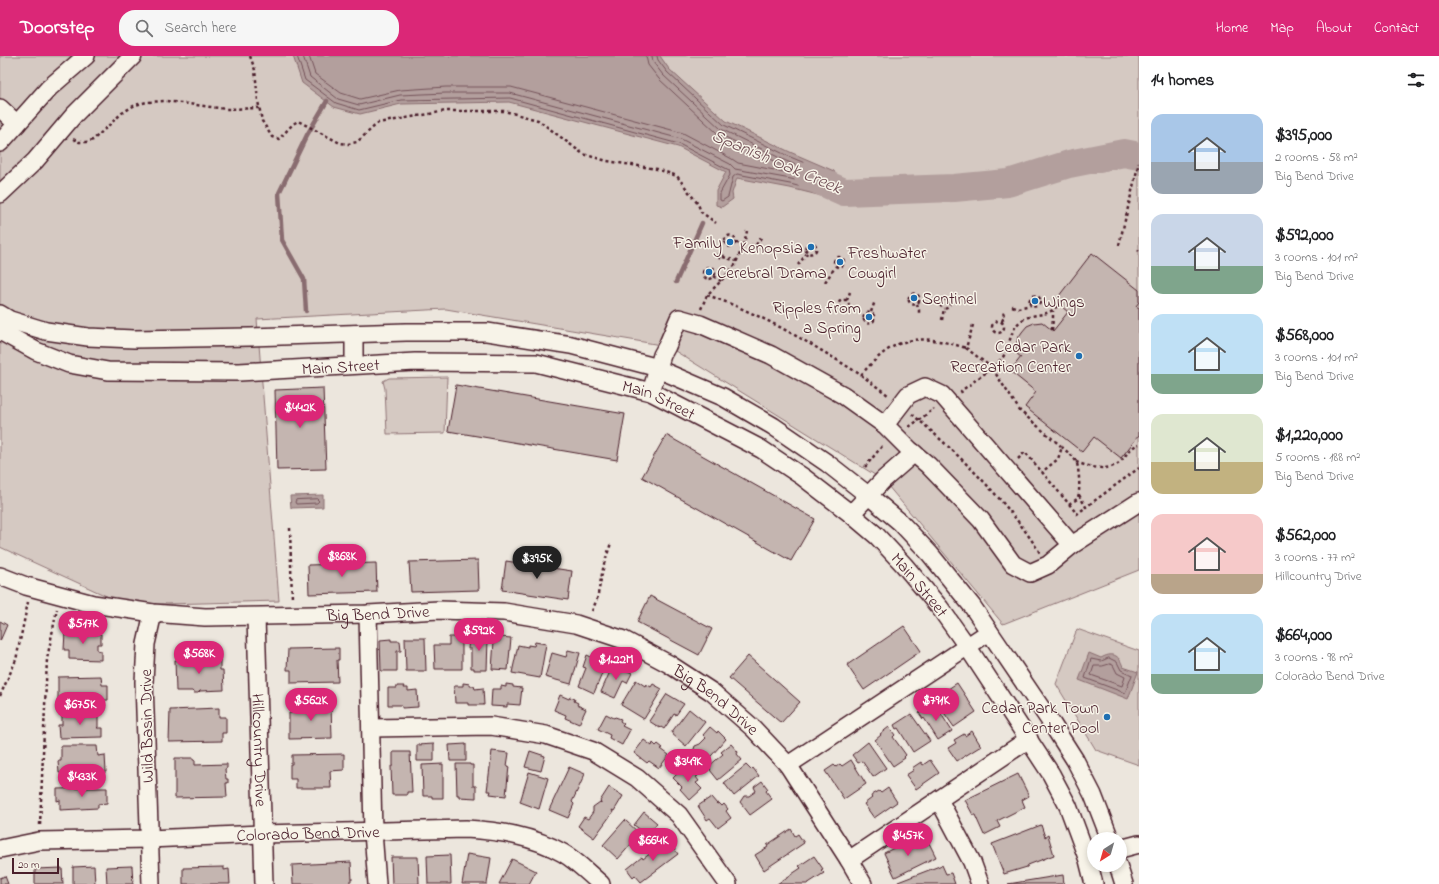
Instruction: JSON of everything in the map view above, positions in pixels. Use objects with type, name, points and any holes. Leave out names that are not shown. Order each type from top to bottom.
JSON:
[{"type":"street","points":[[0,143],[49,88],[86,56]]},
{"type":"street","points":[[0,194],[35,161],[74,116],[133,56]]},
{"type":"street","points":[[0,108],[17,124]]},
{"type":"street","name":"Main Street","points":[[0,314],[10,320],[46,331],[88,337],[134,339],[250,338],[406,332],[487,332],[571,345],[659,370],[723,397],[773,426],[827,463],[900,522],[930,554],[967,600],[1075,760],[1093,795],[1107,832]]},
{"type":"street","points":[[651,392],[659,370],[662,355],[678,318],[700,324],[771,355],[843,395],[885,425],[928,465],[981,520],[1013,564],[1030,573],[1048,565],[1072,546],[1139,502]]},
{"type":"street","name":"Main Street","points":[[0,330],[36,351],[62,361],[108,371],[239,372],[354,364],[415,362],[536,364],[651,392],[761,449],[803,477],[877,536],[904,565],[940,608],[967,646],[1051,774],[1068,806],[1087,850]]},
{"type":"street","points":[[354,334],[354,364]]},
{"type":"street","points":[[885,425],[908,395],[925,387],[942,395],[1072,546]]},
{"type":"street","points":[[851,514],[883,480],[914,453]]},
{"type":"street","name":"Big Bend Drive","points":[[0,576],[32,588],[93,604],[153,613],[205,617],[256,617],[368,614],[439,610],[504,612],[576,624],[624,640],[669,664],[712,692],[753,728],[788,765],[863,884]]},
{"type":"street","name":"Wild Basin Drive","points":[[151,884],[144,682],[146,644],[153,613]]},
{"type":"street","points":[[368,614],[373,832],[376,884]]},
{"type":"street","name":"Hillcountry Drive","points":[[256,617],[264,884]]},
{"type":"street","points":[[788,765],[989,632]]},
{"type":"street","points":[[371,728],[491,726],[546,735],[593,751],[637,778],[679,815],[728,884]]},
{"type":"street","points":[[849,860],[1029,739]]},
{"type":"street","points":[[938,800],[972,862],[980,884]]},
{"type":"street","name":"Colorado Bend Drive","points":[[0,849],[39,841],[149,839],[466,828],[493,830],[522,836],[564,853],[601,884]]},
{"type":"street","points":[[1127,847],[1139,844]]},
{"type":"street","name":"Main Street","points":[[1093,872],[1094,884]]},
{"type":"street","points":[[1120,872],[1124,884]]},
{"type":"path","points":[[250,56],[255,70],[258,101],[262,121],[272,137],[279,139],[285,135],[293,124],[298,121],[340,143],[348,144],[357,142],[378,123],[446,111],[504,111],[538,120],[583,154],[606,161],[657,169],[677,176],[698,204],[701,212],[716,222]]},
{"type":"path","points":[[71,138],[79,142],[93,140],[122,113],[136,105],[147,102],[166,101],[226,109],[260,108]]},
{"type":"path","points":[[1119,245],[1139,162]]},
{"type":"path","points":[[746,231],[744,244],[735,265],[721,282],[707,295],[740,307],[781,327],[825,352],[861,375],[901,405],[952,449],[992,490],[1032,540],[1048,565]]},
{"type":"path","points":[[736,243],[736,239],[733,236],[727,237],[725,240],[725,244],[731,247],[736,243],[744,244]]},
{"type":"path","points":[[756,245],[762,236]]},
{"type":"path","points":[[813,242],[816,244],[816,251],[813,253],[808,252],[805,248],[806,244],[813,242]]},
{"type":"path","points":[[798,265],[808,252]]},
{"type":"path","points":[[723,257],[737,261]]},
{"type":"path","points":[[841,257],[844,262],[843,265],[841,267],[836,266],[834,262],[835,259],[841,257]]},
{"type":"path","points":[[710,266],[715,271],[714,276],[709,279],[704,274],[704,270],[710,266]]},
{"type":"path","points":[[825,282],[836,266]]},
{"type":"path","points":[[714,276],[721,282]]},
{"type":"path","points":[[847,300],[843,300],[838,304],[841,311],[848,310],[850,306],[847,300],[850,292]]},
{"type":"path","points":[[917,304],[912,304],[909,302],[909,299],[913,294],[916,294],[920,300],[917,304],[919,315]]},
{"type":"path","points":[[1012,306],[1018,308],[1031,305],[1038,306],[1041,300],[1039,297],[1033,296],[1030,298],[1031,305]]},
{"type":"path","points":[[871,312],[875,301]]},
{"type":"path","points":[[966,397],[961,391],[992,368],[1003,356],[1011,334],[1016,326],[1029,317],[1047,314],[1053,311],[1059,304]]},
{"type":"path","points":[[942,320],[944,308]]},
{"type":"path","points":[[1002,321],[998,320],[992,323],[991,326],[994,332],[997,333],[1003,331],[1003,310]]},
{"type":"path","points":[[1052,330],[1054,317],[1053,311]]},
{"type":"path","points":[[871,312],[874,314],[873,321],[868,323],[865,321],[864,314],[871,312]]},
{"type":"path","points":[[966,348],[973,325]]},
{"type":"path","points":[[861,375],[874,360],[885,351],[905,341],[934,340],[966,348],[992,368],[1020,411],[1072,456],[1078,467],[1079,494],[1086,507]]},
{"type":"path","points":[[1076,462],[1089,466],[1112,468],[1119,463],[1132,447],[1139,444]]},
{"type":"path","points":[[1042,472],[1058,459],[1062,447]]},
{"type":"path","points":[[1015,461],[1025,452],[1077,514],[1139,468]]},
{"type":"path","points":[[1068,504],[1076,500],[1079,494]]},
{"type":"path","points":[[290,528],[292,602]]},
{"type":"path","points":[[592,611],[597,599],[604,564],[611,543]]},
{"type":"path","points":[[0,696],[16,660],[27,604],[32,588]]},
{"type":"path","points":[[39,841],[47,659],[61,596]]},
{"type":"shaded area","points":[[0,56],[1139,56],[1139,570],[1003,624],[883,480],[667,346],[446,309],[257,319],[279,601],[126,605],[0,547]]},
{"type":"shaded area","points":[[447,377],[445,433],[387,434],[385,389],[383,381],[389,378]]},
{"type":"shaded area","name":"Cedar Park Town Center Pool","points":[[1077,629],[1139,651],[1139,765],[1096,750],[1056,684]]},
{"type":"water","points":[[293,56],[660,56],[669,69],[726,121],[790,152],[834,171],[837,178],[837,184],[844,192],[830,198],[790,188],[737,178],[732,193],[733,199],[722,207],[716,205],[716,191],[726,172],[678,147],[509,102],[401,104],[360,114],[334,107],[302,83]]},
{"type":"water","points":[[323,495],[323,507],[291,508],[290,496]]},
{"type":"water","points":[[1089,653],[1101,658],[1109,655],[1115,655],[1123,667],[1138,672],[1128,699],[1079,680]]},
{"type":"building","name":"Cedar Park Recreation Center","points":[[1092,253],[1139,290],[1139,302],[1136,306],[1139,308],[1139,435],[1121,458],[1094,437],[1082,452],[1025,407],[1036,392],[1010,371],[1021,357],[1017,354],[1016,346],[1018,338],[1027,326],[1042,322],[1053,331],[1068,312],[1055,301]]},
{"type":"building","points":[[456,385],[625,414],[617,460],[448,431]]},
{"type":"building","points":[[323,388],[326,469],[277,470],[275,390]]},
{"type":"building","points":[[666,435],[815,519],[791,561],[642,477]]},
{"type":"building","points":[[478,560],[479,590],[411,592],[409,562]]},
{"type":"building","points":[[506,561],[572,571],[568,600],[502,590]]},
{"type":"building","points":[[376,563],[377,592],[309,594],[308,565]]},
{"type":"building","points":[[650,596],[712,629],[699,655],[637,622]]},
{"type":"building","points":[[0,621],[7,625],[0,641]]},
{"type":"building","points":[[904,626],[921,651],[864,690],[847,665]]},
{"type":"building","points":[[65,631],[94,632],[94,634],[101,634],[101,644],[97,644],[97,650],[101,651],[101,660],[69,659],[69,650],[64,650]]},
{"type":"building","points":[[469,636],[487,637],[487,670],[474,670],[474,668],[471,668],[471,649],[468,649]]},
{"type":"building","points":[[449,637],[462,637],[462,669],[435,669],[434,645],[449,645]]},
{"type":"building","points":[[500,637],[511,638],[508,670],[492,669],[494,641],[500,641]]},
{"type":"building","points":[[405,638],[425,638],[426,671],[406,671]]},
{"type":"building","points":[[391,639],[391,641],[400,641],[401,651],[397,651],[397,671],[381,671],[380,640]]},
{"type":"building","points":[[535,642],[546,644],[540,678],[512,673],[518,645],[528,647],[528,645],[534,646]]},
{"type":"building","points":[[339,648],[339,660],[337,660],[338,682],[291,683],[291,670],[287,670],[288,649]]},
{"type":"building","points":[[568,650],[580,653],[571,684],[545,677],[552,653],[566,657]]},
{"type":"building","points":[[587,655],[606,664],[594,693],[579,686],[586,668],[583,667]]},
{"type":"building","points":[[748,656],[800,702],[781,723],[729,678]]},
{"type":"building","points":[[220,659],[220,670],[223,670],[224,690],[200,691],[198,693],[194,693],[192,691],[176,691],[175,660]]},
{"type":"building","points":[[612,667],[620,670],[621,668],[632,673],[627,683],[623,681],[615,698],[601,692]]},
{"type":"building","points":[[101,676],[102,685],[108,685],[108,700],[58,702],[58,677]]},
{"type":"building","points":[[636,680],[645,686],[646,684],[651,687],[653,684],[662,689],[644,719],[621,705]]},
{"type":"building","points":[[463,683],[474,686],[475,689],[483,688],[484,705],[455,703],[454,686],[463,686]]},
{"type":"building","points":[[957,683],[976,712],[954,727],[938,704],[947,698],[945,696],[950,692],[948,689]]},
{"type":"building","points":[[506,684],[513,685],[513,687],[522,688],[520,705],[507,704],[507,707],[491,706],[492,689],[501,689],[501,686],[506,687]]},
{"type":"building","points":[[397,686],[404,686],[403,688],[408,688],[408,691],[417,690],[418,707],[402,708],[402,705],[388,705],[388,688],[397,688]]},
{"type":"building","points":[[667,694],[684,704],[676,715],[674,714],[664,729],[649,721]]},
{"type":"building","points":[[560,695],[569,699],[570,697],[575,699],[574,701],[578,703],[577,705],[586,709],[579,724],[565,718],[566,715],[554,710]]},
{"type":"building","points":[[933,704],[935,707],[936,706],[952,731],[938,740],[924,718],[923,719],[919,713]]},
{"type":"building","points":[[331,705],[332,738],[289,739],[289,713],[292,713],[292,706]]},
{"type":"building","points":[[219,708],[219,717],[226,717],[226,733],[222,733],[222,741],[169,742],[170,710]]},
{"type":"building","points":[[689,709],[705,722],[686,746],[671,733]]},
{"type":"building","points":[[81,711],[98,711],[97,728],[103,728],[103,737],[59,738],[58,725],[62,725],[62,714],[81,714]]},
{"type":"building","points":[[606,714],[614,718],[621,719],[620,721],[624,724],[622,726],[630,730],[622,745],[609,738],[610,735],[598,729]]},
{"type":"building","points":[[911,714],[930,741],[913,752],[898,728],[896,729],[894,725]]},
{"type":"building","points":[[710,727],[717,733],[718,731],[726,739],[705,763],[693,752],[695,746],[700,744],[706,738],[703,735]]},
{"type":"building","points":[[889,727],[895,735],[893,737],[906,755],[904,757],[905,758],[893,766],[875,740]]},
{"type":"building","points":[[972,731],[981,746],[957,761],[948,748],[956,743],[954,740],[964,734],[965,736]]},
{"type":"building","points":[[644,740],[652,746],[653,743],[656,746],[658,744],[663,748],[661,749],[669,755],[659,768],[649,761],[647,763],[634,753]]},
{"type":"building","points":[[868,742],[886,768],[873,777],[862,761],[858,763],[852,755]]},
{"type":"building","points":[[434,744],[434,761],[417,761],[417,745]]},
{"type":"building","points":[[466,744],[466,761],[450,761],[449,745]]},
{"type":"building","points":[[731,744],[738,752],[737,754],[742,760],[718,780],[708,767],[723,754],[721,752]]},
{"type":"building","points":[[61,746],[97,746],[98,756],[105,755],[106,772],[59,773],[58,761],[61,761]]},
{"type":"building","points":[[492,751],[509,753],[506,796],[490,794],[491,791],[487,791]]},
{"type":"building","points":[[530,751],[545,756],[541,771],[525,767]]},
{"type":"building","points":[[393,752],[410,752],[412,792],[407,792],[407,795],[392,795],[391,766],[393,766]]},
{"type":"building","points":[[344,754],[344,770],[330,771],[331,788],[296,788],[296,779],[290,779],[290,764],[292,764],[292,755]]},
{"type":"building","points":[[175,758],[193,758],[193,760],[195,760],[195,765],[227,764],[227,768],[225,769],[226,779],[228,779],[228,783],[226,783],[227,797],[175,798]]},
{"type":"building","points":[[851,760],[866,784],[844,799],[825,771],[834,765],[836,767],[840,764],[842,766]]},
{"type":"building","points":[[930,760],[939,773],[916,789],[906,775],[914,770],[912,768],[921,762],[923,765]]},
{"type":"building","points":[[443,764],[443,798],[423,796],[422,765]]},
{"type":"building","points":[[456,764],[473,765],[473,786],[476,786],[476,798],[459,797],[459,795],[457,795]]},
{"type":"building","points":[[746,765],[751,770],[753,768],[759,776],[734,796],[724,783]]},
{"type":"building","points":[[685,766],[692,773],[694,771],[698,776],[696,777],[699,781],[696,783],[702,789],[690,800],[680,789],[682,787],[673,778]]},
{"type":"building","points":[[569,767],[585,774],[572,802],[574,804],[568,818],[549,810]]},
{"type":"building","points":[[529,772],[548,778],[539,809],[520,802]]},
{"type":"building","points":[[1018,774],[1029,796],[1022,800],[1025,807],[997,821],[1000,827],[984,835],[975,815],[973,815],[965,800]]},
{"type":"building","points":[[762,781],[768,789],[766,791],[772,799],[750,815],[740,802],[744,796],[749,796],[756,791],[754,787]]},
{"type":"building","points":[[609,787],[623,796],[594,838],[578,826],[584,817],[588,819],[593,812],[593,807],[600,802],[601,803],[600,801]]},
{"type":"building","points":[[107,788],[107,803],[98,804],[98,808],[60,810],[60,800],[57,801],[57,789]]},
{"type":"building","points":[[888,788],[897,802],[874,818],[864,804],[872,798],[872,795],[879,791],[881,793]]},
{"type":"building","points":[[711,797],[717,804],[719,803],[722,806],[724,804],[728,809],[726,811],[731,818],[718,828],[710,818],[707,820],[698,806]]},
{"type":"building","points":[[644,812],[657,823],[647,835],[634,825]]},
{"type":"building","points":[[625,820],[640,834],[618,859],[603,845]]},
{"type":"building","points":[[1041,825],[1045,837],[1048,835],[1054,855],[1028,865],[1027,867],[1004,874],[992,844]]},
{"type":"building","points":[[791,829],[795,836],[798,834],[804,843],[764,870],[755,855]]},
{"type":"building","points":[[912,839],[917,848],[929,843],[936,857],[895,877],[884,853]]},
{"type":"building","points":[[668,840],[678,854],[641,882],[635,875],[633,877],[627,869]]},
{"type":"building","points":[[467,854],[491,858],[487,884],[462,884]]},
{"type":"building","points":[[450,855],[451,884],[428,884],[427,856]]},
{"type":"building","points":[[814,856],[824,873],[807,884],[777,884],[801,868],[799,866]]},
{"type":"building","points":[[391,857],[418,857],[419,884],[392,884]]},
{"type":"building","points":[[512,859],[536,871],[529,884],[499,884]]},
{"type":"building","points":[[351,862],[352,880],[350,880],[350,884],[293,884],[292,865]]},
{"type":"building","points":[[942,865],[946,874],[951,873],[955,884],[898,884],[898,882]]},
{"type":"building","points":[[94,866],[95,884],[73,884],[73,867]]},
{"type":"building","points":[[132,866],[133,884],[107,884],[106,867]]},
{"type":"building","points":[[224,867],[224,870],[229,869],[230,884],[183,884],[183,868]]},
{"type":"building","points":[[62,868],[63,884],[35,884],[35,869]]},
{"type":"building","points":[[1063,875],[1064,884],[1008,884]]},
{"type":"building","points":[[5,876],[8,884],[0,884],[0,878]]},
{"type":"waterway","points":[[306,311],[304,279],[282,240],[279,193],[307,135],[327,101]]},
{"type":"waterway","name":"Spanish Oak Creek","points":[[808,176],[844,192],[954,188],[1008,183],[1069,164],[1124,153],[1139,156]]},
{"type":"waterway","points":[[676,282],[702,223]]},
{"type":"place","name":"Family","points":[[730,242]]},
{"type":"place","name":"Kenopsia","points":[[811,247]]},
{"type":"place","name":"Freshwater Cowgirl","points":[[840,262]]},
{"type":"place","name":"Cerebral Drama","points":[[709,272]]},
{"type":"place","name":"Sentinel","points":[[914,298]]},
{"type":"place","name":"Wings","points":[[1035,301]]},
{"type":"place","name":"Ripples from a Spring","points":[[869,317]]},
{"type":"place","name":"Cedar Park Recreation Center","points":[[1079,356]]},
{"type":"place","name":"Cedar Park Town Center Pool","points":[[1107,717]]}]
